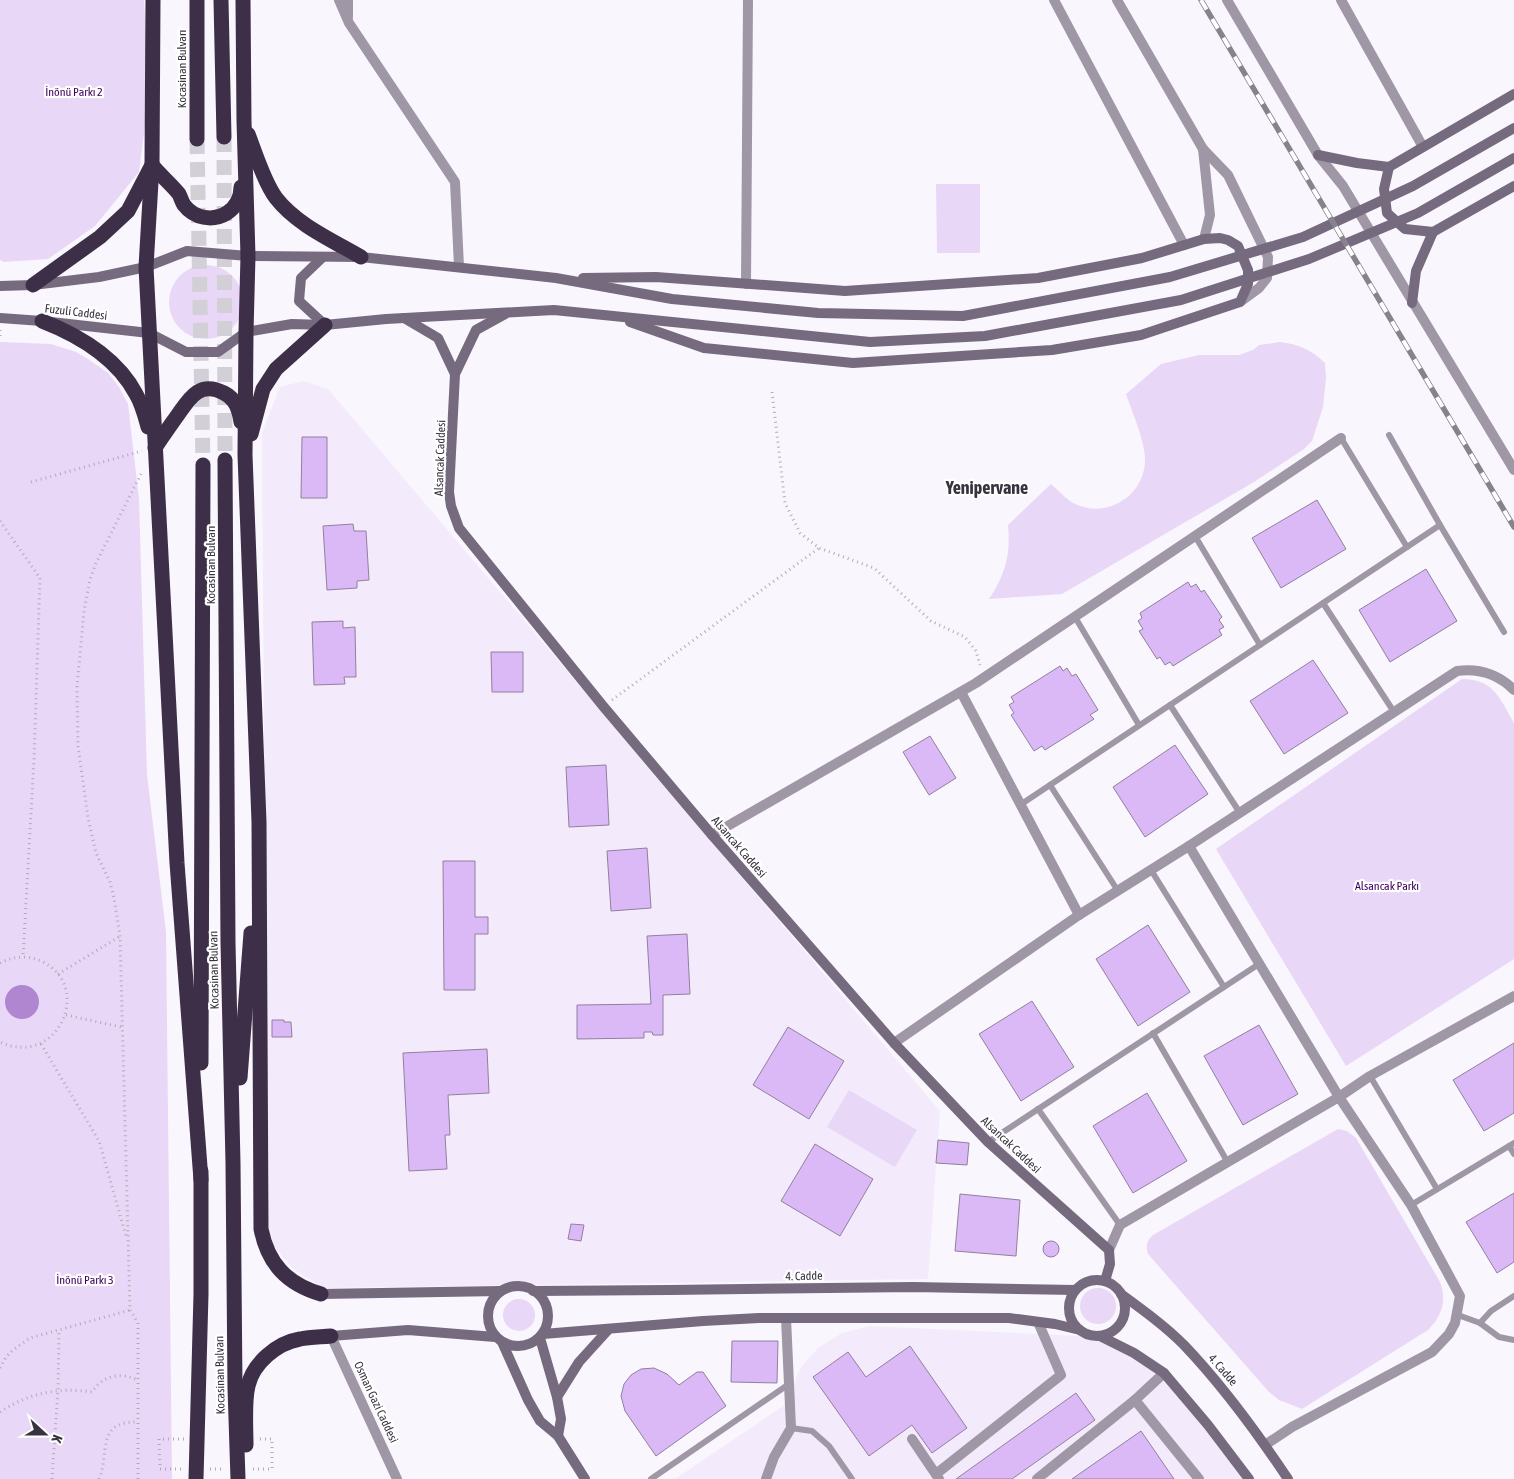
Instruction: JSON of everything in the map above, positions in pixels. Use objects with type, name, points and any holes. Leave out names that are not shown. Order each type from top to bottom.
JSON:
[{"type":"highway","points":[[153,0],[152,165],[146,267],[177,863],[201,1180]]},
{"type":"highway","name":"Kocasinan Bulvarı","points":[[197,0],[197,139]]},
{"type":"highway","points":[[221,0],[224,137]]},
{"type":"highway","points":[[243,0],[248,256],[246,455],[259,822],[261,1229],[267,1252],[281,1272],[300,1286],[321,1294]]},
{"type":"highway","points":[[152,165],[179,195],[182,203],[188,210],[203,217],[212,218],[227,213],[233,208],[241,194],[244,121]]},
{"type":"highway","points":[[244,121],[261,168],[275,197],[302,223],[361,257]]},
{"type":"highway","points":[[33,285],[100,237],[128,211],[152,165]]},
{"type":"highway","points":[[42,321],[89,344],[124,376],[137,394],[142,406],[154,448]]},
{"type":"highway","points":[[246,455],[263,389],[276,369],[325,325]]},
{"type":"highway","points":[[154,448],[190,397],[197,392],[213,390],[227,395],[237,407],[246,455]]},
{"type":"highway","name":"Kocasinan Bulvarı","points":[[225,460],[228,942],[233,1163],[235,1388],[242,1476]]},
{"type":"highway","name":"Kocasinan Bulvarı","points":[[197,1472],[201,1294],[203,465]]},
{"type":"highway","points":[[233,1163],[259,822]]},
{"type":"highway","points":[[242,1476],[248,1387],[252,1375],[267,1356],[288,1342],[331,1336]]},
{"type":"street","points":[[339,0],[349,23],[455,182],[459,267]]},
{"type":"street","points":[[348,0],[349,23]]},
{"type":"street","points":[[746,284],[748,0]]},
{"type":"street","points":[[1054,0],[1184,245]]},
{"type":"street","points":[[612,316],[704,348],[853,363],[1052,350],[1141,335],[1240,302],[1259,288],[1268,278],[1268,257],[1228,175],[1203,149],[1117,0]]},
{"type":"street","points":[[1227,0],[1318,155],[1343,186],[1514,470]]},
{"type":"street","points":[[1341,0],[1423,147]]},
{"type":"street","points":[[1318,155],[1389,167],[1514,94]]},
{"type":"street","points":[[146,267],[187,251],[248,256],[361,257],[556,278],[672,299],[818,313],[963,316],[1170,277],[1303,236],[1413,186],[1514,128]]},
{"type":"street","points":[[1203,149],[1210,214],[1204,239]]},
{"type":"street","points":[[149,333],[186,352],[218,352],[246,332],[292,324],[325,325],[404,318],[554,310],[870,342],[985,336],[1181,300],[1309,260],[1418,213],[1514,158]]},
{"type":"street","points":[[1389,167],[1384,189],[1387,213],[1405,229],[1433,232],[1514,186]]},
{"type":"street","points":[[1412,303],[1416,271],[1433,232]]},
{"type":"street","points":[[556,278],[656,277],[845,291],[1038,278],[1142,258],[1204,239],[1220,238],[1238,246],[1248,270],[1248,284],[1240,302]]},
{"type":"street","points":[[323,257],[301,278],[299,301],[325,325]]},
{"type":"street","name":"Fuzuli Caddesi","points":[[0,286],[33,285],[99,277],[146,267]]},
{"type":"street","name":"Alsancak Caddesi","points":[[506,313],[476,330],[455,374],[449,492],[457,524],[468,541],[603,706],[712,835],[894,1043],[988,1142],[1109,1250]]},
{"type":"street","name":"Fuzuli Caddesi","points":[[0,318],[149,333]]},
{"type":"street","name":"Alsancak Caddesi","points":[[404,318],[438,338],[455,374]]},
{"type":"street","points":[[712,835],[960,692],[1341,438]]},
{"type":"street","points":[[1504,453],[1514,447]]},
{"type":"street","points":[[894,1043],[1079,915],[1240,813],[1457,670],[1468,669],[1491,674],[1500,678],[1514,690]]},
{"type":"street","points":[[960,692],[1079,915]]},
{"type":"street","points":[[1189,846],[1339,1097],[1411,1205],[1460,1296],[1458,1314],[1449,1334],[1432,1352],[1292,1427],[1266,1445]]},
{"type":"street","points":[[1105,1281],[1110,1264],[1109,1250],[1120,1225],[1339,1097],[1370,1076],[1514,996]]},
{"type":"street","points":[[1080,1330],[1073,1322],[1069,1311],[1070,1300],[1075,1290],[1083,1283],[1094,1280],[1105,1281],[1114,1286],[1121,1294],[1125,1304],[1124,1315],[1119,1325],[1111,1332],[1100,1336]]},
{"type":"street","points":[[321,1294],[501,1291],[519,1286],[534,1291],[545,1302],[547,1310],[548,1318],[541,1336],[558,1397],[560,1419],[558,1436]]},
{"type":"street","name":"4. Cadde","points":[[534,1291],[914,1287],[1075,1290]]},
{"type":"street","points":[[501,1291],[490,1304],[488,1321],[540,1421],[558,1436],[585,1479]]},
{"type":"street","name":"4. Cadde","points":[[1121,1294],[1149,1314],[1183,1344],[1233,1401],[1266,1445],[1288,1479]]},
{"type":"street","points":[[766,1479],[774,1457],[791,1428],[786,1318]]},
{"type":"street","points":[[331,1336],[408,1330],[498,1340],[509,1346],[525,1346],[541,1336],[703,1320],[1009,1318],[1038,1322],[1100,1336],[1134,1353],[1164,1373],[1208,1424],[1249,1479]]},
{"type":"street","points":[[912,1439],[938,1477],[1061,1375],[1038,1322]]},
{"type":"street","points":[[558,1397],[579,1362],[608,1330]]},
{"type":"street","name":"Osman Gazi Caddesi","points":[[331,1336],[397,1479]]},
{"type":"street","points":[[1037,1479],[1135,1400],[1164,1373]]},
{"type":"street","points":[[1135,1400],[1198,1479]]},
{"type":"lane","points":[[1389,435],[1504,632]]},
{"type":"lane","points":[[1341,438],[1407,547]]},
{"type":"lane","points":[[1020,805],[1440,525]]},
{"type":"lane","points":[[1195,536],[1260,644]]},
{"type":"lane","points":[[1323,603],[1394,712]]},
{"type":"lane","points":[[1075,617],[1139,725]]},
{"type":"lane","points":[[1170,705],[1240,813]]},
{"type":"lane","points":[[1050,785],[1118,891]]},
{"type":"lane","points":[[1151,870],[1224,987]]},
{"type":"lane","points":[[988,1142],[1259,964]]},
{"type":"lane","points":[[1153,1034],[1227,1162]]},
{"type":"lane","points":[[1370,1076],[1437,1189]]},
{"type":"lane","points":[[1038,1109],[1120,1225]]},
{"type":"lane","points":[[1411,1205],[1512,1145],[1514,1154]]},
{"type":"lane","points":[[1480,1323],[1491,1311],[1514,1296]]},
{"type":"lane","points":[[1458,1314],[1480,1323],[1499,1337],[1514,1340]]},
{"type":"lane","points":[[651,1479],[789,1384]]},
{"type":"lane","points":[[791,1428],[812,1430],[829,1446],[852,1479]]},
{"type":"path","points":[[772,392],[785,503],[800,533],[819,548],[874,568],[931,622],[965,637],[971,643],[979,658]]},
{"type":"path","points":[[31,482],[154,448]]},
{"type":"path","points":[[138,1479],[138,1323],[130,1310],[120,936],[110,882],[96,853],[82,782],[77,716],[79,657],[86,596],[96,563],[154,448]]},
{"type":"path","points":[[0,521],[40,578],[34,759],[23,957]]},
{"type":"path","points":[[603,706],[819,548]]},
{"type":"path","points":[[58,974],[120,936]]},
{"type":"path","points":[[0,963],[10,958],[38,959],[58,974],[67,993],[66,1015],[61,1026],[41,1044],[15,1047],[0,1042]]},
{"type":"path","points":[[66,1015],[121,1027]]},
{"type":"path","points":[[41,1044],[99,1141],[127,1242]]},
{"type":"path","points":[[0,1368],[6,1357],[21,1343],[30,1338],[130,1310]]},
{"type":"path","points":[[52,1479],[58,1390],[59,1330]]},
{"type":"path","points":[[0,1412],[25,1398],[40,1393],[58,1390],[92,1392],[101,1381],[116,1375],[138,1380]]},
{"type":"path","points":[[99,1479],[103,1465],[105,1442],[109,1434],[114,1428],[122,1424],[138,1422]]},
{"type":"path","points":[[197,1439],[160,1439],[160,1469],[197,1472],[225,1469]]},
{"type":"path","points":[[242,1476],[272,1469],[272,1439]]},
{"type":"shaded area","points":[[303,381],[328,389],[940,1111],[928,1279],[323,1288],[292,1268],[269,1240],[264,1158],[265,874],[262,433],[280,387]]},
{"type":"shaded area","points":[[22,985],[34,990],[39,1002],[34,1014],[22,1019],[10,1014],[5,1002],[10,990]]},
{"type":"shaded area","points":[[870,1326],[1080,1336],[1105,1341],[1133,1353],[1186,1396],[1256,1479],[675,1479],[789,1402],[801,1367],[818,1348],[842,1333]]},
{"type":"green space","name":"İnönü Parkı 2","points":[[0,0],[144,0],[149,95],[139,172],[95,226],[48,259],[4,262],[0,260]]},
{"type":"green space","points":[[936,184],[980,184],[980,253],[937,253]]},
{"type":"green space","points":[[206,265],[220,268],[232,276],[240,288],[243,302],[240,316],[232,328],[220,336],[206,339],[192,336],[180,328],[172,316],[169,302],[172,288],[180,276],[192,268]]},
{"type":"green space","name":"İnönü Parkı 3","points":[[0,342],[51,344],[76,352],[108,373],[119,387],[128,404],[139,499],[147,775],[166,932],[172,1479],[0,1479]]},
{"type":"green space","points":[[1280,342],[1304,348],[1325,363],[1326,378],[1323,407],[1312,441],[1304,449],[1254,482],[1062,594],[989,599],[999,582],[1006,564],[1009,546],[1008,525],[1051,484],[1075,504],[1099,509],[1122,501],[1138,485],[1143,474],[1145,454],[1126,394],[1161,364],[1199,355],[1239,355],[1253,350],[1259,345]]},
{"type":"green space","name":"Alsancak Parkı","points":[[1462,679],[1482,683],[1495,692],[1514,723],[1514,959],[1346,1066],[1216,849]]},
{"type":"green space","points":[[849,1090],[917,1130],[895,1167],[827,1127]]},
{"type":"green space","points":[[1338,1129],[1347,1131],[1356,1138],[1440,1282],[1443,1302],[1440,1314],[1428,1330],[1302,1409],[1279,1400],[1269,1392],[1148,1254],[1147,1246],[1149,1239],[1153,1235]]},
{"type":"green space","points":[[1098,1288],[1105,1289],[1111,1293],[1115,1299],[1115,1313],[1111,1319],[1105,1323],[1098,1324],[1091,1323],[1085,1319],[1081,1313],[1080,1306],[1081,1299],[1085,1293],[1091,1289]]},
{"type":"green space","points":[[519,1299],[525,1300],[530,1304],[534,1309],[534,1321],[530,1326],[525,1330],[519,1331],[513,1330],[508,1326],[504,1321],[503,1315],[504,1309],[508,1304],[513,1300]]},
{"type":"building","points":[[302,437],[327,437],[327,498],[301,498]]},
{"type":"building","points":[[1317,500],[1346,549],[1281,588],[1252,538]]},
{"type":"building","points":[[353,524],[354,531],[366,531],[369,580],[357,581],[357,588],[327,590],[323,526]]},
{"type":"building","points":[[1426,569],[1457,621],[1390,662],[1359,610]]},
{"type":"building","points":[[1188,582],[1191,587],[1196,584],[1201,592],[1204,590],[1222,617],[1219,620],[1224,627],[1219,630],[1222,635],[1173,666],[1170,662],[1165,665],[1160,657],[1157,659],[1139,631],[1143,629],[1138,621],[1142,618],[1140,613]]},
{"type":"building","points":[[343,621],[343,628],[355,627],[356,677],[344,677],[345,684],[314,685],[312,622]]},
{"type":"building","points":[[491,652],[523,652],[523,692],[492,692]]},
{"type":"building","points":[[1313,660],[1348,713],[1284,754],[1250,701]]},
{"type":"building","points":[[1060,666],[1063,671],[1067,668],[1072,676],[1076,674],[1098,710],[1090,715],[1094,719],[1045,750],[1042,746],[1034,751],[1011,715],[1014,713],[1009,705],[1014,702],[1011,697]]},
{"type":"building","points":[[930,736],[956,778],[929,795],[903,752]]},
{"type":"building","points":[[1175,745],[1208,794],[1145,837],[1113,787]]},
{"type":"building","points":[[606,765],[609,825],[569,827],[566,767]]},
{"type":"building","points":[[647,848],[651,908],[611,911],[607,851]]},
{"type":"building","points":[[443,861],[475,861],[475,917],[488,917],[488,934],[475,934],[475,990],[444,990]]},
{"type":"building","points":[[1148,925],[1190,992],[1138,1026],[1096,959]]},
{"type":"building","points":[[687,934],[690,994],[663,995],[663,1035],[653,1035],[652,1032],[644,1032],[644,1038],[577,1039],[577,1005],[651,1004],[647,936]]},
{"type":"building","points":[[1032,1001],[1074,1067],[1021,1101],[979,1034]]},
{"type":"building","points":[[272,1020],[291,1022],[292,1037],[272,1037]]},
{"type":"building","points":[[1259,1025],[1298,1094],[1243,1125],[1204,1056]]},
{"type":"building","points":[[788,1027],[844,1061],[809,1119],[753,1085]]},
{"type":"building","points":[[1514,1043],[1514,1113],[1484,1131],[1453,1080]]},
{"type":"building","points":[[487,1049],[489,1093],[448,1095],[450,1135],[445,1135],[447,1169],[409,1171],[403,1053]]},
{"type":"building","points":[[1147,1093],[1187,1161],[1133,1193],[1093,1126]]},
{"type":"building","points":[[938,1140],[969,1143],[967,1165],[936,1163]]},
{"type":"building","points":[[815,1144],[873,1179],[840,1236],[781,1201]]},
{"type":"building","points":[[1514,1193],[1514,1262],[1497,1273],[1466,1222]]},
{"type":"building","points":[[960,1194],[1020,1200],[1016,1256],[955,1251]]},
{"type":"building","points":[[571,1224],[584,1225],[581,1241],[568,1239]]},
{"type":"building","points":[[1048,1241],[1054,1241],[1059,1246],[1057,1255],[1048,1257],[1043,1252],[1043,1246]]},
{"type":"building","points":[[732,1341],[778,1341],[777,1383],[731,1382]]},
{"type":"building","points":[[910,1346],[967,1428],[932,1453],[912,1425],[869,1456],[813,1377],[848,1352],[866,1377]]},
{"type":"building","points":[[654,1368],[667,1374],[679,1385],[697,1372],[703,1372],[726,1406],[656,1456],[625,1411],[621,1396],[624,1384],[631,1375],[641,1369]]},
{"type":"building","points":[[1076,1393],[1095,1420],[1012,1479],[956,1479]]},
{"type":"building","points":[[1141,1431],[1174,1479],[1072,1479]]},
{"type":"tunnel","points":[[224,137],[225,460]]},
{"type":"tunnel","points":[[197,139],[203,465]]},
{"type":"railway","points":[[1201,0],[1514,527]]},
{"type":"district","name":"Yenipervane","points":[[987,487]]}]
